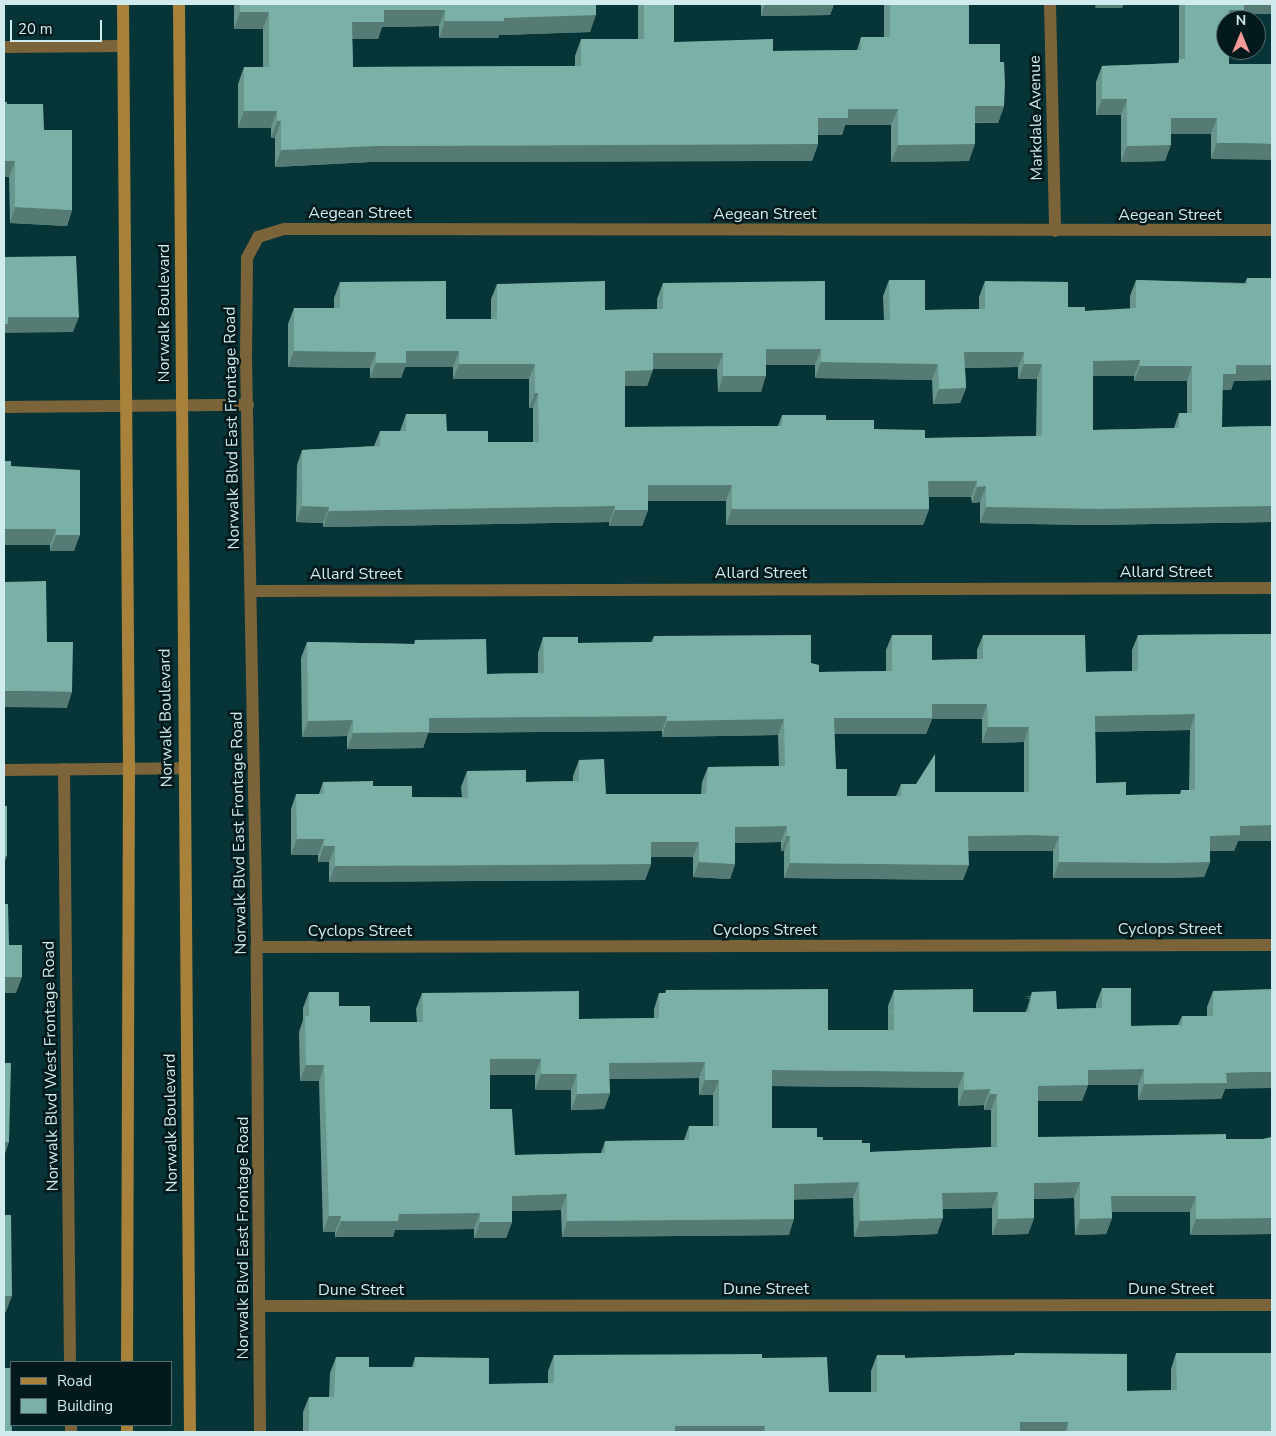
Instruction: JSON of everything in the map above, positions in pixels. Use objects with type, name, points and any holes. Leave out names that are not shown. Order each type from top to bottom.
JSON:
[{"type":"main road","points":[[123,4],[129,768],[127,1361]]},
{"type":"main road","name":"Norwalk Boulevard","points":[[179,4],[183,768],[190,1432]]},
{"type":"street","name":"Markdale Avenue","points":[[1050,4],[1055,232]]},
{"type":"street","points":[[4,47],[123,46]]},
{"type":"street","name":"Aegean Street","points":[[258,237],[285,229],[1055,232],[1272,230]]},
{"type":"street","name":"Norwalk Blvd East Frontage Road","points":[[258,237],[247,258],[258,947],[260,1432]]},
{"type":"street","points":[[4,407],[248,405]]},
{"type":"street","name":"Allard Street","points":[[251,591],[1272,588]]},
{"type":"street","points":[[4,770],[183,768]]},
{"type":"street","name":"Norwalk Blvd West Frontage Road","points":[[64,769],[70,1361]]},
{"type":"street","name":"Cyclops Street","points":[[258,947],[1272,945]]},
{"type":"street","name":"Dune Street","points":[[260,1306],[1272,1305]]},
{"type":"building","points":[[240,4],[596,4],[596,15],[504,18],[504,21],[445,21],[445,10],[384,10],[384,22],[352,22],[353,67],[581,66],[581,39],[644,39],[644,4],[674,4],[674,42],[773,39],[773,51],[861,50],[861,37],[890,37],[890,4],[969,4],[969,44],[1000,44],[1000,62],[1004,62],[1004,106],[975,106],[975,144],[898,145],[898,109],[848,109],[848,118],[818,118],[818,144],[376,146],[281,150],[281,121],[277,121],[277,111],[244,111],[244,67],[269,67],[269,12],[240,12]]},
{"type":"building","points":[[1185,4],[1244,4],[1244,10],[1216,10],[1216,60],[1229,60],[1229,64],[1272,64],[1272,144],[1217,143],[1217,118],[1171,118],[1171,145],[1127,146],[1127,99],[1102,99],[1102,66],[1179,63],[1179,59],[1185,59]]},
{"type":"building","points":[[4,102],[7,102],[7,104],[43,104],[44,130],[72,130],[72,210],[15,207],[15,161],[4,161]]},
{"type":"building","points":[[76,256],[79,317],[8,317],[8,324],[4,324],[4,257]]},
{"type":"building","points":[[1247,278],[1272,278],[1272,365],[1236,365],[1236,374],[1223,374],[1222,427],[1272,426],[1272,506],[1099,509],[986,507],[986,486],[977,487],[977,481],[928,481],[929,509],[732,509],[732,485],[648,485],[648,510],[615,510],[615,506],[329,511],[329,507],[302,506],[302,450],[380,446],[380,431],[406,431],[406,414],[446,414],[447,431],[488,431],[488,442],[539,442],[538,393],[535,393],[535,364],[459,364],[459,351],[406,351],[406,363],[376,363],[376,352],[294,351],[294,308],[340,308],[340,282],[446,281],[446,319],[497,319],[497,284],[605,281],[605,310],[663,309],[663,283],[825,281],[825,320],[890,320],[889,280],[925,280],[925,310],[985,309],[985,281],[1068,282],[1068,307],[1085,307],[1085,311],[1136,308],[1136,280],[1247,284]],"holes":[[[766,349],[821,349],[821,362],[938,364],[939,389],[966,388],[964,352],[1024,352],[1024,364],[1042,364],[1042,436],[925,438],[925,430],[874,429],[874,420],[826,420],[826,415],[782,415],[782,426],[625,427],[625,371],[653,370],[653,353],[723,353],[723,376],[766,376]],[[1140,360],[1140,366],[1192,366],[1192,413],[1179,413],[1179,428],[1093,430],[1093,361]]]},
{"type":"building","points":[[4,461],[11,461],[11,466],[80,470],[80,535],[56,535],[56,529],[4,529]]},
{"type":"building","points":[[46,581],[47,642],[73,642],[72,692],[4,691],[4,582]]},
{"type":"building","points":[[1272,634],[1272,825],[1240,826],[1240,835],[1210,836],[1210,862],[1059,862],[1059,836],[1029,835],[968,836],[969,865],[790,863],[790,836],[787,836],[787,826],[735,827],[735,864],[699,862],[699,842],[651,842],[651,864],[335,866],[335,846],[324,846],[324,839],[297,839],[296,794],[324,794],[323,782],[373,781],[373,786],[412,786],[412,797],[468,798],[467,771],[526,770],[526,782],[579,781],[579,760],[604,759],[606,794],[706,794],[708,767],[785,766],[784,719],[667,721],[667,716],[429,718],[429,732],[353,733],[353,720],[308,721],[307,642],[415,644],[415,640],[486,639],[487,674],[544,673],[543,637],[578,637],[578,643],[654,642],[654,636],[811,635],[811,663],[819,665],[819,672],[892,671],[892,635],[932,635],[932,660],[983,659],[983,635],[1085,635],[1086,672],[1138,671],[1138,635]],"holes":[[[932,704],[987,704],[988,727],[1029,727],[1029,792],[935,792],[935,754],[916,784],[901,784],[901,796],[847,796],[847,769],[836,769],[834,718],[932,718]],[[1195,714],[1195,790],[1181,790],[1181,794],[1126,795],[1126,782],[1096,783],[1095,716]]]},
{"type":"building","points":[[4,806],[7,806],[7,856],[4,856]]},
{"type":"building","points":[[4,904],[8,904],[9,945],[22,945],[22,977],[4,977]]},
{"type":"building","points":[[1102,988],[1131,988],[1131,1026],[1182,1025],[1182,1016],[1213,1016],[1213,991],[1272,989],[1272,1072],[1226,1073],[1227,1083],[1144,1084],[1144,1069],[1088,1070],[1088,1085],[1038,1086],[1038,1137],[1226,1134],[1226,1139],[1263,1139],[1272,1137],[1272,1218],[1196,1219],[1196,1196],[1111,1196],[1112,1218],[1080,1219],[1080,1182],[1034,1183],[1034,1218],[998,1219],[998,1192],[942,1193],[943,1218],[860,1221],[859,1182],[794,1184],[794,1219],[567,1221],[567,1194],[512,1196],[512,1222],[480,1222],[480,1213],[399,1214],[398,1221],[341,1221],[341,1216],[329,1216],[324,1065],[306,1065],[305,1016],[309,1016],[309,992],[339,992],[339,1006],[370,1006],[370,1022],[423,1022],[422,993],[579,991],[579,1019],[659,1018],[659,993],[666,993],[666,990],[828,989],[828,1030],[894,1030],[894,990],[973,989],[973,1012],[1029,1012],[1032,992],[1056,991],[1057,1009],[1102,1008]],"holes":[[[490,1059],[541,1059],[541,1074],[577,1074],[577,1094],[610,1093],[609,1063],[705,1062],[705,1080],[719,1080],[719,1126],[689,1126],[689,1140],[605,1141],[605,1153],[515,1155],[512,1109],[490,1109]],[[772,1070],[964,1072],[964,1090],[990,1089],[990,1094],[997,1094],[997,1147],[870,1152],[870,1143],[862,1143],[862,1140],[823,1140],[823,1137],[817,1137],[817,1128],[772,1128]]]},
{"type":"building","points":[[4,1063],[11,1063],[9,1142],[4,1142]]},
{"type":"building","points":[[4,1215],[11,1215],[12,1296],[4,1296]]},
{"type":"building","points":[[1015,1353],[1127,1354],[1127,1391],[1177,1390],[1176,1353],[1272,1353],[1272,1432],[1068,1432],[1068,1422],[1020,1422],[1020,1432],[765,1432],[765,1426],[675,1426],[675,1432],[309,1432],[309,1397],[334,1397],[336,1357],[369,1357],[369,1367],[415,1367],[415,1357],[489,1358],[489,1384],[554,1383],[554,1355],[762,1354],[762,1358],[827,1357],[829,1392],[877,1392],[877,1355],[905,1355],[905,1358],[1015,1355]]},
{"type":"building","points":[[4,1368],[10,1368],[10,1426],[12,1426],[12,1432],[4,1432]]}]
